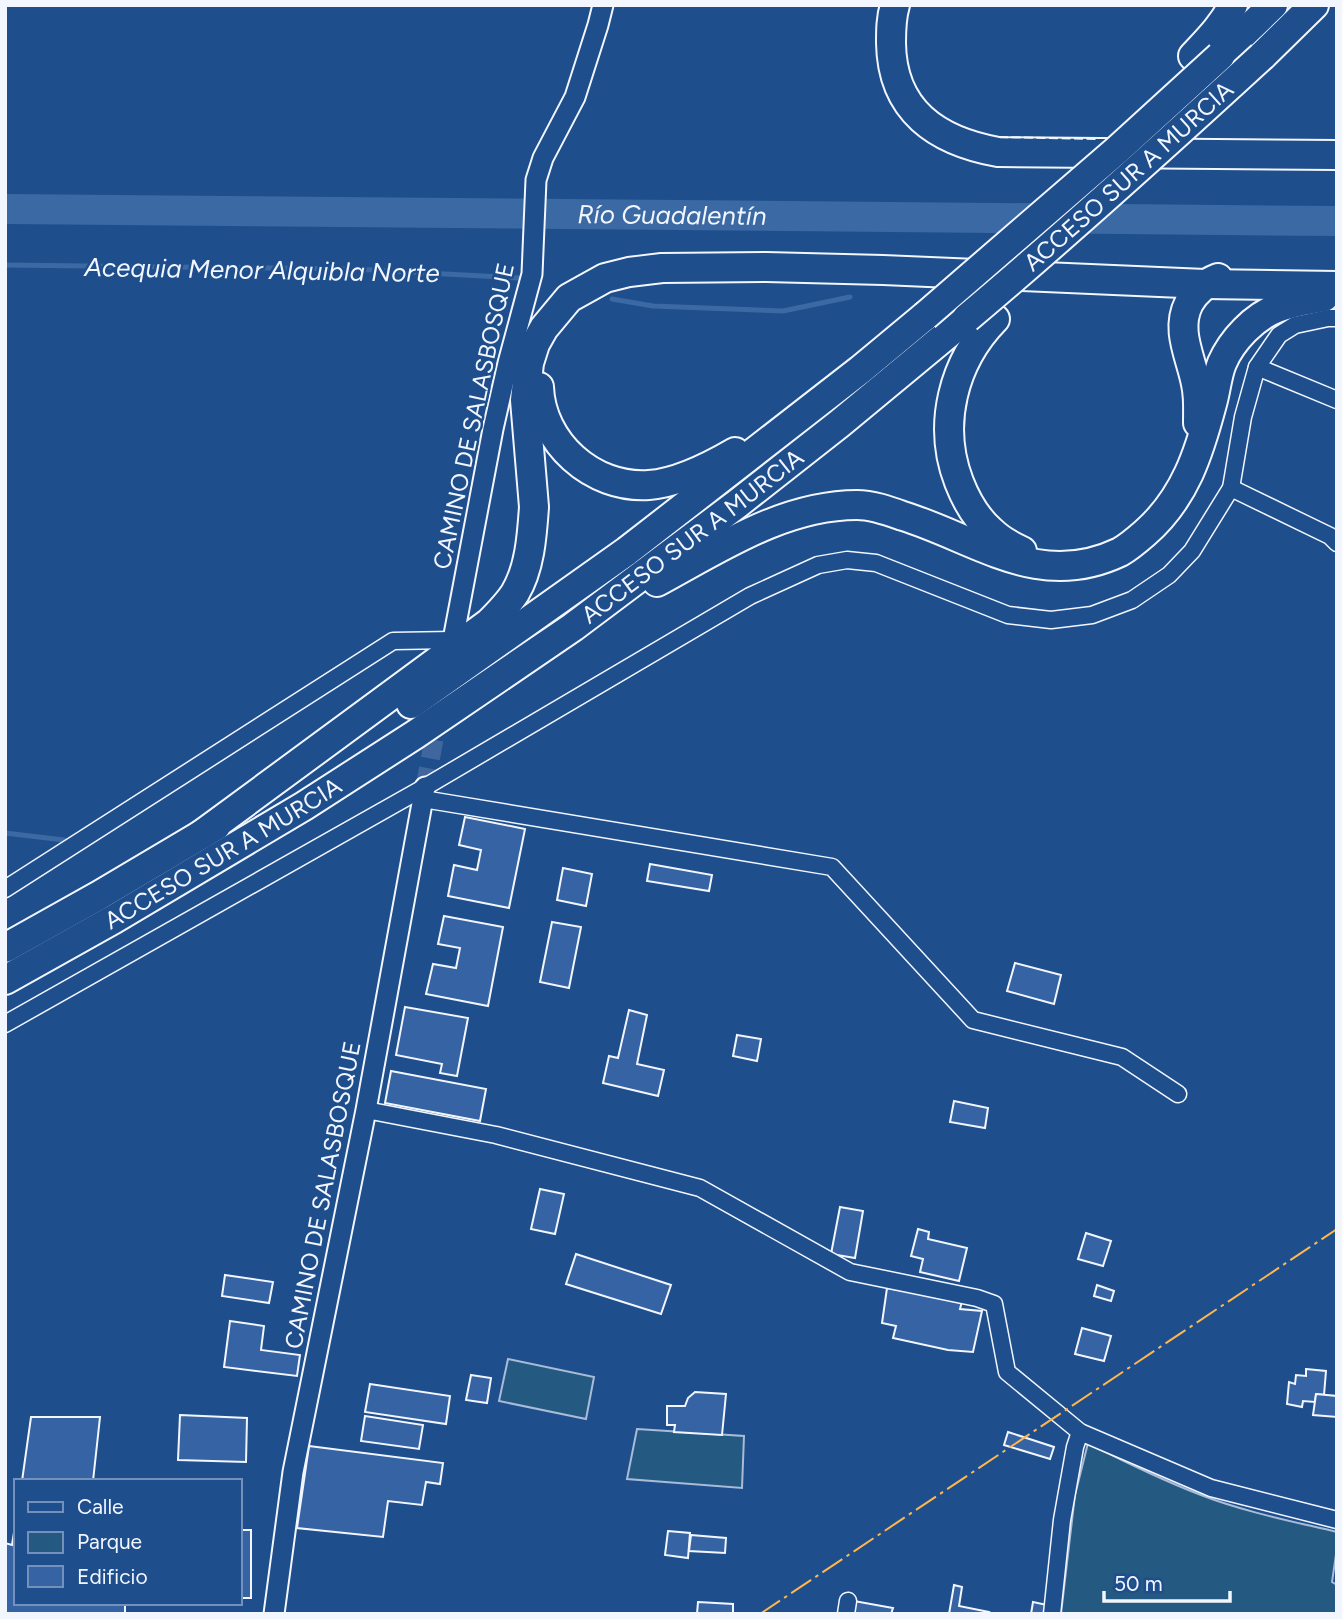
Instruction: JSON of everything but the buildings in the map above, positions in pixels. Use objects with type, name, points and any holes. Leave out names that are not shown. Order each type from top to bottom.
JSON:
[{"type":"highway","points":[[895,5],[891,27],[892,66],[903,95],[913,111],[926,123],[957,141],[976,148],[998,152],[1337,155]]},
{"type":"highway","points":[[1206,56],[1214,34],[1233,5]]},
{"type":"highway","name":"ACCESO SUR A MURCIA","points":[[5,948],[98,896],[336,753],[480,656],[627,551],[860,370],[925,316],[1117,150],[1206,56],[1273,5]]},
{"type":"highway","name":"ACCESO SUR A MURCIA","points":[[5,980],[314,800],[573,627],[829,432],[1040,257],[1262,56],[1314,5]]},
{"type":"highway","points":[[1076,565],[1056,562],[1022,551],[992,532],[980,520],[963,492],[956,473],[949,433],[949,409],[961,368],[984,330],[1133,174]]},
{"type":"highway","points":[[201,835],[489,623],[515,593],[527,560],[533,524],[525,400],[529,363],[544,328],[569,298],[605,278],[662,268],[753,267],[1205,284],[1337,286]]},
{"type":"highway","points":[[883,270],[1067,267],[1337,268]]},
{"type":"highway","points":[[1195,461],[1198,403],[1182,326],[1194,294],[1205,284],[1229,274],[1337,268]]},
{"type":"highway","points":[[573,627],[779,519],[820,508],[861,505],[902,516],[1008,558],[1038,564],[1076,565],[1107,558],[1124,550],[1153,526],[1185,485],[1210,412],[1221,366],[1237,339],[1276,308],[1337,295]]},
{"type":"highway","points":[[569,298],[543,352],[539,382],[542,407],[551,430],[570,455],[592,472],[618,482],[649,485],[715,464],[860,370]]},
{"type":"street","name":"CAMINO DE SALASBOSQUE","points":[[453,640],[493,429],[529,286],[534,248],[536,180],[543,158],[575,97],[603,5]]},
{"type":"street","points":[[5,1024],[424,793],[750,596],[818,565],[847,560],[876,563],[1008,615],[1051,620],[1092,615],[1132,600],[1169,575],[1192,551],[1231,488],[1243,417],[1257,367],[1279,335],[1294,325],[1337,318]]},
{"type":"street","points":[[1257,367],[1337,400]]},
{"type":"street","points":[[1231,488],[1330,536],[1337,543]]},
{"type":"street","points":[[5,889],[393,641],[453,640]]},
{"type":"street","name":"CAMINO DE SALASBOSQUE","points":[[274,1614],[293,1472],[366,1110],[424,793]]},
{"type":"street","points":[[424,793],[832,867],[973,1020],[1122,1057],[1178,1094]]},
{"type":"street","points":[[366,1110],[496,1135],[700,1188],[850,1272],[977,1298],[994,1304],[1007,1372],[1080,1432],[1212,1488],[1337,1520]]},
{"type":"street","points":[[1052,1614],[1062,1520],[1073,1455],[1080,1432]]},
{"type":"green space","points":[[508,1359],[594,1377],[586,1419],[499,1401]]},
{"type":"green space","points":[[637,1429],[744,1436],[742,1488],[627,1479]]},
{"type":"green space","points":[[1088,1443],[1158,1477],[1218,1501],[1337,1532],[1332,1582],[1337,1585],[1337,1614],[1061,1614],[1075,1495]]},
{"type":"waterway","name":"Río Guadalentín","points":[[5,209],[1337,221]]},
{"type":"waterway","name":"Acequia Menor Alquibla Norte","points":[[5,265],[354,269],[519,278]]},
{"type":"waterway","name":"Acequia Menor Alquibla Norte","points":[[612,299],[653,306],[783,311],[850,297]]},
{"type":"waterway","points":[[5,833],[64,840]]},
{"type":"tunnel","points":[[425,787],[439,713]]},
{"type":"fence","points":[[999,137],[1097,139]]},
{"type":"power","points":[[760,1614],[1337,1229]]}]
